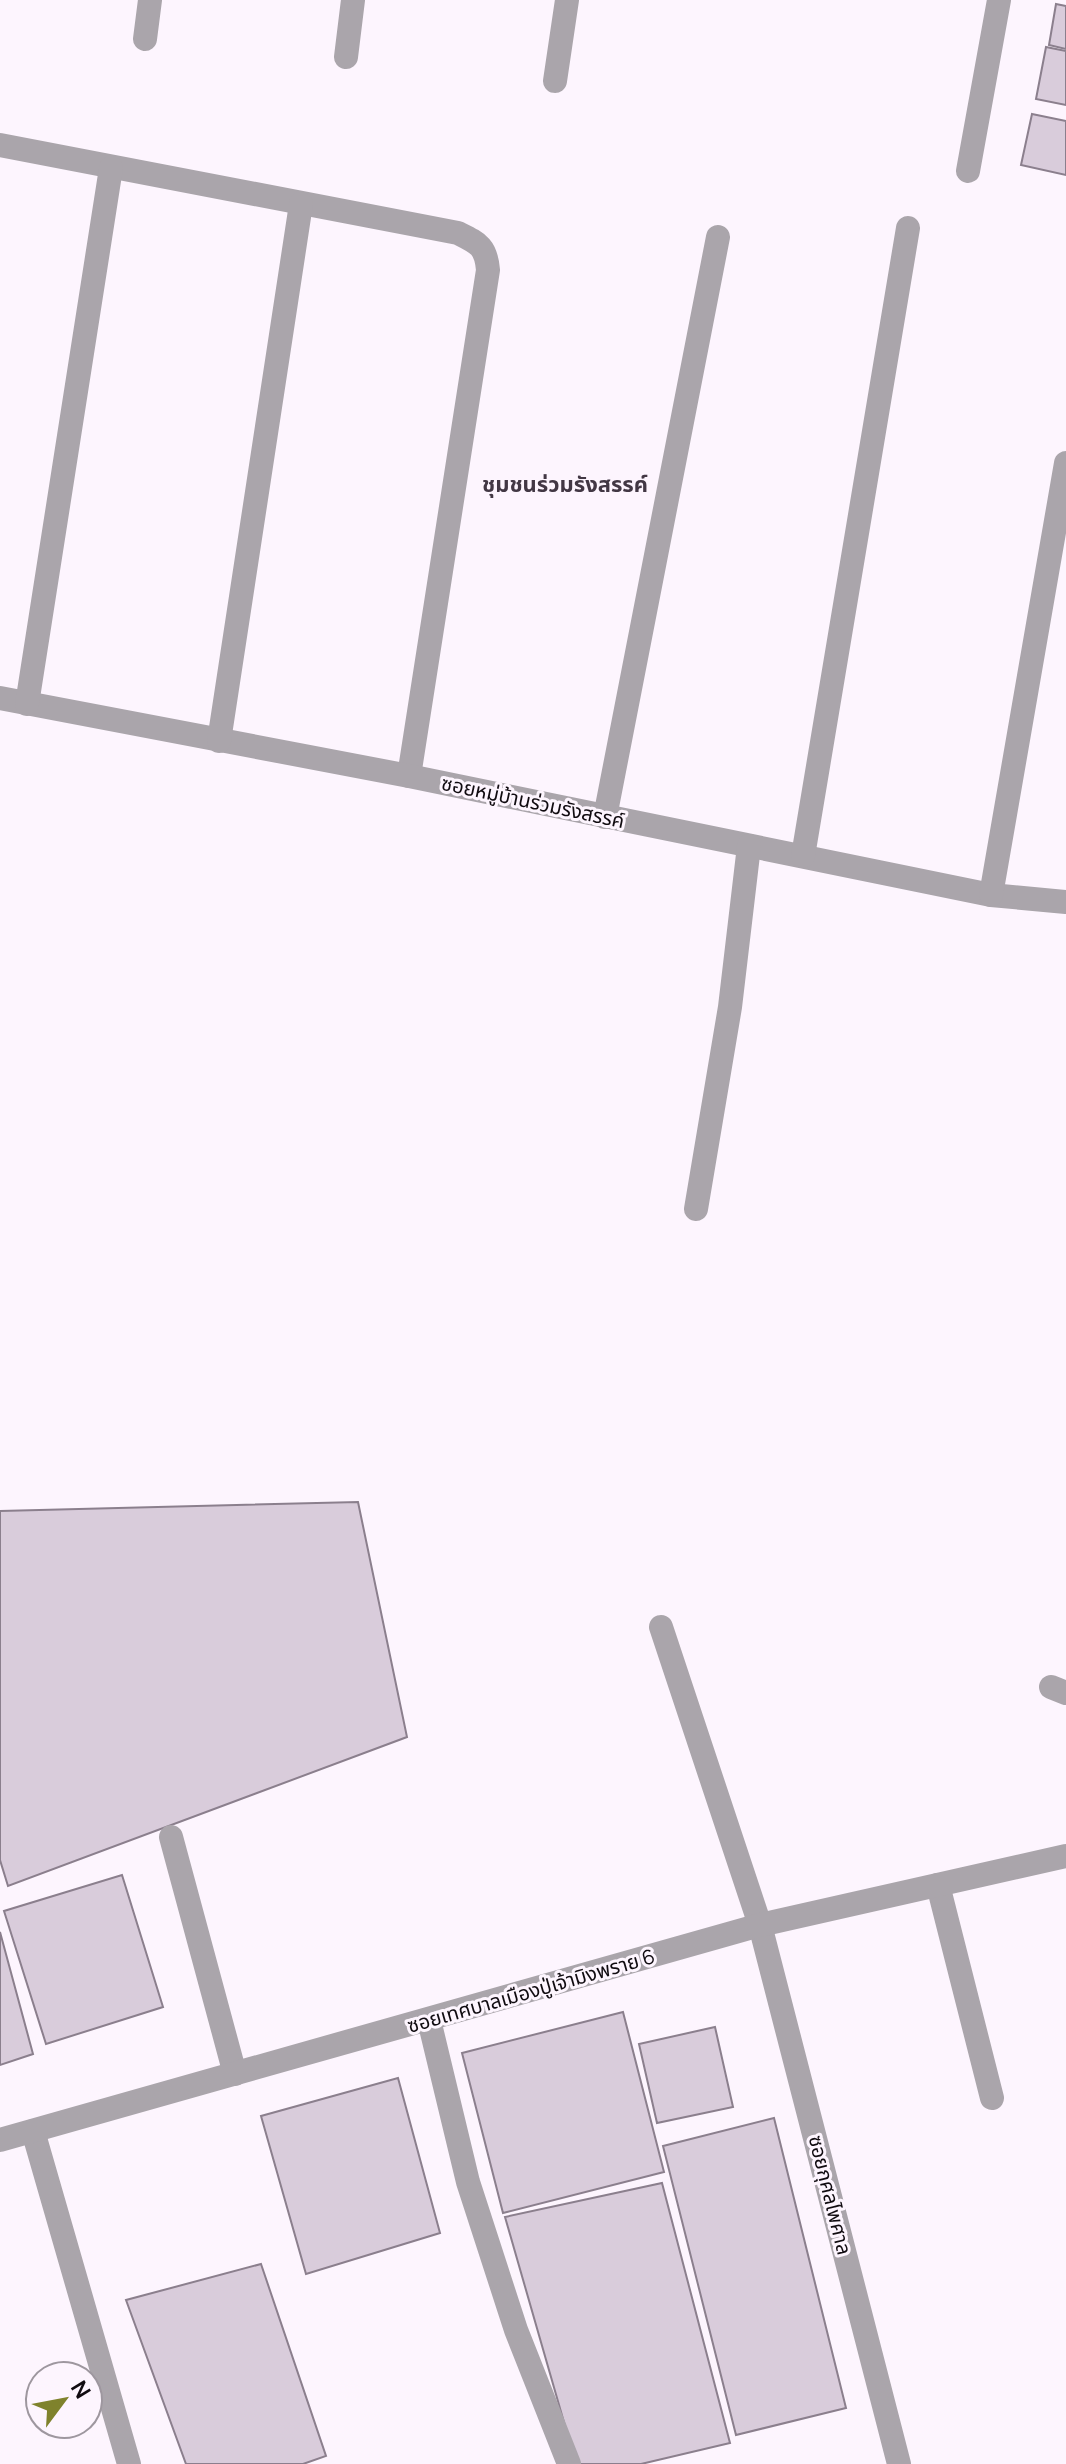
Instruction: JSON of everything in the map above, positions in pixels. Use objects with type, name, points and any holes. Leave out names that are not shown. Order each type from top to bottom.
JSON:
[{"type":"street","points":[[145,39],[150,0]]},
{"type":"street","points":[[346,57],[353,0]]},
{"type":"street","points":[[555,81],[567,0]]},
{"type":"street","points":[[968,171],[999,0]]},
{"type":"street","points":[[0,145],[458,233],[475,242],[487,254],[488,270],[409,776]]},
{"type":"street","points":[[27,704],[111,168]]},
{"type":"street","points":[[219,741],[301,204]]},
{"type":"street","points":[[803,856],[908,228]]},
{"type":"street","points":[[605,817],[718,237]]},
{"type":"street","points":[[991,895],[1066,463]]},
{"type":"street","name":"ซอยหมู่บ้านร่วมรังสรรค์","points":[[0,698],[409,776],[991,895],[1066,902]]},
{"type":"street","points":[[696,1209],[730,1007],[749,846]]},
{"type":"street","name":"ซอยกุศลไพศาล","points":[[661,1627],[760,1925],[899,2464]]},
{"type":"street","points":[[171,1837],[235,2074]]},
{"type":"street","name":"ซอยเทศบาลเมืองปู่เจ้ามิงพราย 6","points":[[0,2140],[760,1925],[1066,1856]]},
{"type":"street","points":[[938,1885],[992,2098]]},
{"type":"street","points":[[429,2020],[468,2182],[516,2330],[569,2464]]},
{"type":"street","points":[[33,2131],[129,2464]]},
{"type":"building","points":[[1056,4],[1066,6],[1066,49],[1049,45]]},
{"type":"building","points":[[1046,47],[1066,51],[1066,105],[1036,99]]},
{"type":"building","points":[[1032,114],[1066,121],[1066,175],[1021,165]]},
{"type":"building","points":[[358,1502],[407,1737],[8,1886],[0,1860],[0,1511]]},
{"type":"building","points":[[122,1875],[163,2007],[46,2044],[4,1911]]},
{"type":"building","points":[[0,1932],[33,2054],[0,2065]]},
{"type":"building","points":[[623,2012],[664,2172],[503,2213],[462,2053]]},
{"type":"building","points":[[715,2027],[733,2107],[657,2123],[639,2044]]},
{"type":"building","points":[[398,2078],[440,2233],[306,2274],[261,2116]]},
{"type":"building","points":[[774,2118],[846,2408],[736,2435],[663,2146]]},
{"type":"building","points":[[662,2183],[730,2443],[641,2464],[576,2464],[505,2217]]},
{"type":"building","points":[[261,2264],[326,2456],[303,2464],[186,2464],[126,2300]]},
{"type":"district","name":"ชุมชนร่วมรังสรรค์","points":[[565,484]]}]
